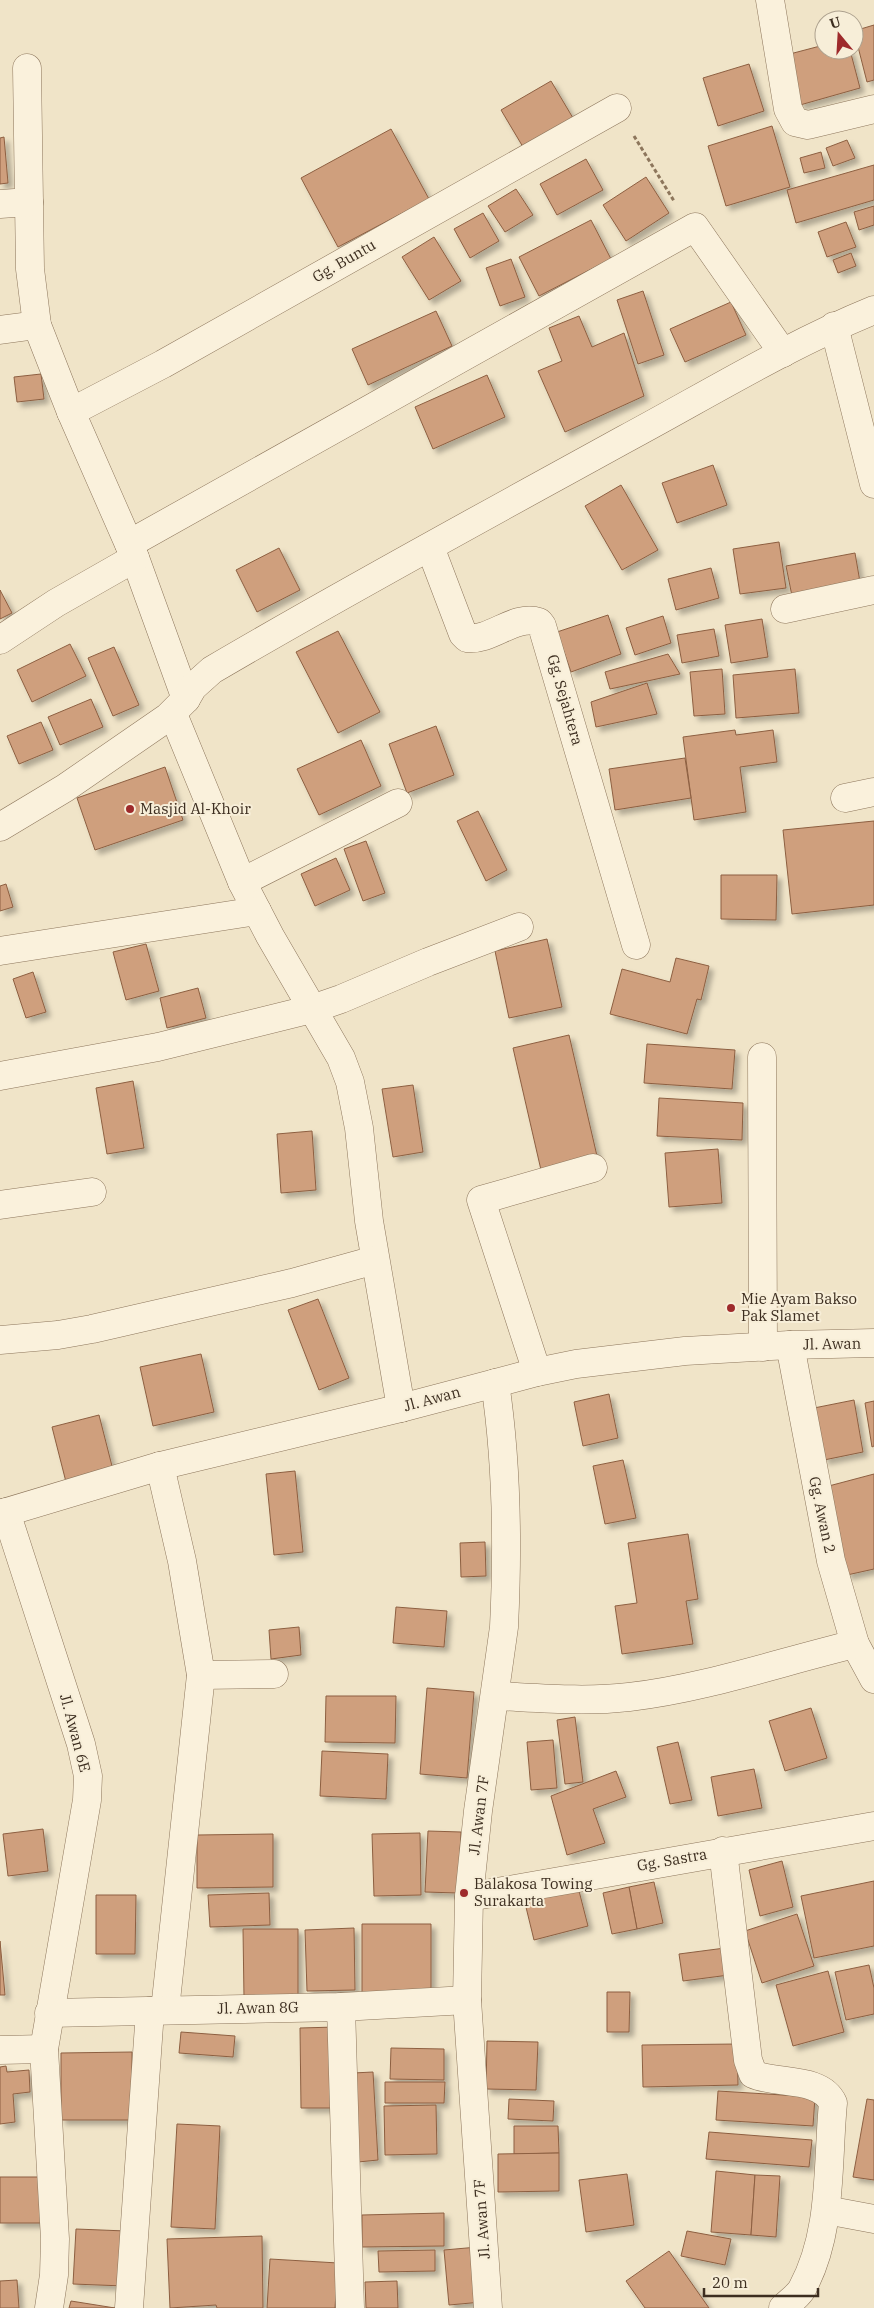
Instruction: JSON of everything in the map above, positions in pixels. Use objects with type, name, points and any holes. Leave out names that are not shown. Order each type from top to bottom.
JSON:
[{"type":"street","points":[[770,0],[788,108],[795,122],[808,125],[874,109]]},
{"type":"street","points":[[27,68],[30,277],[36,325],[71,412],[132,551],[179,706],[242,882],[256,911],[341,1058],[355,1103],[366,1205],[401,1408]]},
{"type":"street","name":"Gg. Buntu","points":[[71,412],[163,364],[617,108]]},
{"type":"street","points":[[0,204],[30,202]]},
{"type":"street","points":[[0,640],[132,551],[692,228],[695,227],[783,353]]},
{"type":"street","points":[[0,827],[65,788],[179,706],[193,687],[212,670],[430,547],[783,353],[834,326],[874,310]]},
{"type":"street","points":[[0,330],[36,325]]},
{"type":"street","points":[[834,326],[874,484]]},
{"type":"street","name":"Gg. Sejahtera","points":[[430,547],[463,634],[467,638],[476,638],[525,620],[539,622],[542,626],[636,945]]},
{"type":"street","points":[[785,609],[874,590]]},
{"type":"street","points":[[845,798],[874,792]]},
{"type":"street","points":[[242,882],[398,803]]},
{"type":"street","points":[[0,951],[256,911]]},
{"type":"street","points":[[0,1076],[158,1047],[312,1008],[341,999],[428,962],[519,927]]},
{"type":"street","name":"Gg. Awan 2","points":[[762,1057],[777,1346],[831,1561],[855,1644],[874,1679]]},
{"type":"street","points":[[537,1372],[481,1200],[593,1168]]},
{"type":"street","points":[[0,1205],[92,1192]]},
{"type":"street","points":[[0,1340],[58,1335],[92,1328],[276,1287],[375,1260]]},
{"type":"street","name":"Jl. Awan","points":[[3,1513],[160,1466],[401,1408],[537,1372],[646,1354],[777,1346],[874,1343]]},
{"type":"street","name":"Jl. Awan 7F","points":[[488,2308],[467,2000],[469,1897],[478,1812],[496,1696],[504,1626],[506,1565],[501,1428],[495,1383]]},
{"type":"street","points":[[129,2308],[158,2010],[201,1675],[188,1588],[160,1466]]},
{"type":"street","name":"Jl. Awan 6E","points":[[3,1513],[81,1744],[88,1776],[87,1800],[44,2050],[55,2239],[54,2275],[49,2308]]},
{"type":"street","points":[[496,1696],[578,1700],[628,1698],[667,1692],[855,1644]]},
{"type":"street","points":[[201,1675],[274,1674]]},
{"type":"street","name":"Gg. Sastra","points":[[469,1897],[874,1826]]},
{"type":"street","points":[[723,1851],[748,2060],[753,2074],[765,2080],[793,2082],[815,2087],[828,2094],[832,2103],[826,2210],[814,2261],[801,2290],[783,2308]]},
{"type":"street","name":"Jl. Awan 8G","points":[[49,2013],[341,2007],[467,2000]]},
{"type":"street","points":[[341,2007],[350,2308]]},
{"type":"street","points":[[0,2050],[44,2050]]},
{"type":"street","points":[[826,2210],[874,2219]]},
{"type":"path","points":[[617,108],[692,228]]},
{"type":"building","points":[[874,25],[874,80],[867,82],[861,60],[864,60],[864,28]]},
{"type":"building","points":[[814,48],[814,60],[853,60],[860,88],[800,105],[786,55]]},
{"type":"building","points":[[749,64],[764,111],[718,126],[703,78]]},
{"type":"building","points":[[551,81],[573,118],[523,147],[501,110]]},
{"type":"building","points":[[772,126],[790,187],[726,206],[708,146]]},
{"type":"building","points":[[391,129],[429,199],[338,247],[301,178]]},
{"type":"building","points":[[4,137],[8,183],[0,184],[0,138]]},
{"type":"building","points":[[847,140],[855,158],[833,166],[826,148]]},
{"type":"building","points":[[821,152],[825,168],[804,173],[800,158]]},
{"type":"building","points":[[586,159],[603,190],[557,215],[540,184]]},
{"type":"building","points":[[874,165],[874,200],[796,223],[787,190]]},
{"type":"building","points":[[646,177],[669,213],[626,241],[603,205]]},
{"type":"building","points":[[516,189],[533,215],[505,232],[488,206]]},
{"type":"building","points":[[874,206],[874,225],[859,230],[854,212]]},
{"type":"building","points":[[483,213],[499,241],[470,258],[454,229]]},
{"type":"building","points":[[591,220],[611,259],[539,296],[519,257]]},
{"type":"building","points":[[846,222],[856,247],[827,257],[818,232]]},
{"type":"building","points":[[434,237],[461,281],[429,300],[402,257]]},
{"type":"building","points":[[851,253],[856,266],[838,273],[833,260]]},
{"type":"building","points":[[511,259],[525,297],[500,306],[486,268]]},
{"type":"building","points":[[643,291],[664,355],[638,364],[617,300]]},
{"type":"building","points":[[731,302],[746,335],[685,362],[670,329]]},
{"type":"building","points":[[436,311],[452,346],[368,385],[352,349]]},
{"type":"building","points":[[579,316],[592,347],[624,333],[644,396],[565,432],[538,371],[562,361],[549,328]]},
{"type":"building","points":[[41,374],[44,399],[17,402],[14,377]]},
{"type":"building","points":[[487,375],[505,417],[433,449],[415,407]]},
{"type":"building","points":[[713,465],[727,505],[677,523],[662,483]]},
{"type":"building","points":[[621,485],[658,550],[622,570],[585,506]]},
{"type":"building","points":[[779,542],[786,588],[740,594],[733,549]]},
{"type":"building","points":[[279,548],[300,590],[257,612],[236,570]]},
{"type":"building","points":[[855,553],[860,582],[792,596],[786,566]]},
{"type":"building","points":[[711,568],[719,598],[676,610],[668,579]]},
{"type":"building","points":[[0,590],[12,613],[0,619]]},
{"type":"building","points":[[608,615],[621,654],[571,672],[557,632]]},
{"type":"building","points":[[663,616],[671,643],[635,655],[626,628]]},
{"type":"building","points":[[762,619],[768,657],[731,663],[725,625]]},
{"type":"building","points":[[714,629],[719,656],[682,663],[677,635]]},
{"type":"building","points":[[338,631],[380,712],[338,733],[296,652]]},
{"type":"building","points":[[70,644],[86,676],[32,702],[17,670]]},
{"type":"building","points":[[114,647],[139,705],[113,716],[88,658]]},
{"type":"building","points":[[668,654],[680,674],[610,689],[605,672]]},
{"type":"building","points":[[722,669],[725,714],[694,716],[690,672]]},
{"type":"building","points":[[795,669],[799,713],[736,718],[733,675]]},
{"type":"building","points":[[647,683],[657,714],[596,727],[591,702]]},
{"type":"building","points":[[91,699],[103,727],[60,745],[48,717]]},
{"type":"building","points":[[41,722],[53,750],[19,764],[7,736]]},
{"type":"building","points":[[436,726],[454,775],[407,793],[389,744]]},
{"type":"building","points":[[735,730],[736,735],[773,730],[777,762],[740,767],[746,812],[694,820],[683,737]]},
{"type":"building","points":[[361,740],[381,786],[319,815],[297,769]]},
{"type":"building","points":[[685,758],[691,798],[615,810],[609,769]]},
{"type":"building","name":"Masjid Al-Khoir","points":[[165,767],[183,820],[95,850],[77,798]]},
{"type":"building","points":[[478,811],[507,870],[486,881],[457,821]]},
{"type":"building","points":[[874,821],[874,905],[792,914],[783,830]]},
{"type":"building","points":[[366,841],[385,893],[363,901],[344,849]]},
{"type":"building","points":[[336,858],[350,890],[315,906],[301,874]]},
{"type":"building","points":[[721,875],[777,875],[776,920],[721,919]]},
{"type":"building","points":[[6,884],[13,907],[0,911],[0,886]]},
{"type":"building","points":[[547,939],[562,1007],[509,1018],[495,951]]},
{"type":"building","points":[[146,944],[159,991],[126,1000],[113,952]]},
{"type":"building","points":[[676,958],[709,966],[701,1000],[697,999],[687,1034],[610,1014],[622,969],[670,982]]},
{"type":"building","points":[[33,972],[46,1012],[26,1018],[13,979]]},
{"type":"building","points":[[198,988],[206,1018],[167,1028],[160,998]]},
{"type":"building","points":[[569,1035],[597,1156],[541,1170],[513,1048]]},
{"type":"building","points":[[647,1044],[735,1050],[732,1089],[644,1083]]},
{"type":"building","points":[[133,1081],[144,1148],[107,1154],[96,1088]]},
{"type":"building","points":[[413,1085],[423,1152],[393,1157],[382,1089]]},
{"type":"building","points":[[659,1098],[743,1103],[742,1140],[657,1136]]},
{"type":"building","points":[[312,1131],[316,1190],[281,1193],[277,1134]]},
{"type":"building","points":[[718,1149],[722,1203],[669,1207],[665,1153]]},
{"type":"building","points":[[318,1299],[349,1378],[319,1390],[288,1310]]},
{"type":"building","points":[[201,1354],[214,1412],[153,1426],[140,1367]]},
{"type":"building","points":[[609,1394],[618,1438],[583,1446],[574,1402]]},
{"type":"building","points":[[854,1400],[863,1452],[824,1460],[814,1408]]},
{"type":"building","points":[[874,1401],[874,1446],[872,1447],[865,1403]]},
{"type":"building","points":[[99,1415],[113,1470],[66,1482],[52,1427]]},
{"type":"building","points":[[623,1460],[636,1518],[605,1524],[593,1466]]},
{"type":"building","points":[[295,1471],[303,1552],[274,1555],[266,1474]]},
{"type":"building","points":[[874,1474],[874,1569],[847,1575],[825,1487]]},
{"type":"building","points":[[688,1534],[698,1599],[686,1601],[693,1644],[622,1654],[615,1606],[637,1603],[628,1543]]},
{"type":"building","points":[[485,1542],[486,1576],[461,1577],[460,1543]]},
{"type":"building","points":[[396,1607],[447,1611],[444,1647],[393,1643]]},
{"type":"building","points":[[299,1627],[301,1655],[271,1659],[269,1630]]},
{"type":"building","points":[[427,1688],[474,1692],[467,1778],[420,1774]]},
{"type":"building","points":[[326,1696],[396,1696],[395,1743],[325,1742]]},
{"type":"building","points":[[811,1708],[827,1758],[785,1771],[769,1721]]},
{"type":"building","points":[[575,1717],[583,1782],[565,1784],[557,1720]]},
{"type":"building","points":[[553,1740],[557,1788],[531,1790],[527,1742]]},
{"type":"building","points":[[678,1742],[692,1800],[670,1804],[657,1747]]},
{"type":"building","points":[[322,1751],[388,1754],[386,1799],[320,1796]]},
{"type":"building","points":[[754,1769],[762,1808],[718,1816],[711,1777]]},
{"type":"building","points":[[616,1771],[626,1797],[593,1809],[605,1843],[567,1855],[551,1796]]},
{"type":"building","points":[[43,1829],[48,1871],[8,1876],[3,1834]]},
{"type":"building","points":[[428,1831],[461,1832],[458,1893],[425,1892]]},
{"type":"building","points":[[420,1833],[421,1895],[374,1896],[372,1834]]},
{"type":"building","points":[[273,1834],[273,1887],[197,1888],[197,1835]]},
{"type":"building","points":[[782,1861],[793,1907],[760,1916],[749,1870]]},
{"type":"building","points":[[874,1881],[874,1946],[814,1958],[801,1896]]},
{"type":"building","points":[[654,1882],[663,1923],[637,1929],[629,1887]]},
{"type":"building","points":[[578,1887],[588,1926],[534,1940],[524,1899]]},
{"type":"building","points":[[629,1887],[637,1929],[612,1934],[603,1893]]},
{"type":"building","points":[[269,1893],[270,1925],[210,1927],[208,1895]]},
{"type":"building","points":[[96,1895],[136,1895],[135,1954],[96,1954]]},
{"type":"building","points":[[797,1914],[814,1966],[762,1983],[745,1931]]},
{"type":"building","points":[[362,1924],[431,1924],[431,1992],[362,1993]]},
{"type":"building","points":[[354,1928],[355,1990],[307,1991],[305,1930]]},
{"type":"building","points":[[243,1929],[298,1929],[298,1998],[244,1998]]},
{"type":"building","points":[[0,1941],[5,1995],[0,1995]]},
{"type":"building","points":[[725,1948],[729,1975],[683,1981],[679,1954]]},
{"type":"building","points":[[869,1965],[874,1988],[874,2014],[846,2020],[835,1972]]},
{"type":"building","points":[[828,1971],[844,2032],[793,2046],[776,1985]]},
{"type":"building","points":[[607,1992],[630,1992],[629,2032],[607,2032]]},
{"type":"building","points":[[336,2027],[337,2108],[301,2108],[300,2028]]},
{"type":"building","points":[[181,2032],[235,2036],[233,2057],[179,2053]]},
{"type":"building","points":[[487,2041],[538,2042],[536,2090],[486,2089]]},
{"type":"building","points":[[737,2044],[738,2085],[643,2087],[642,2045]]},
{"type":"building","points":[[391,2048],[444,2049],[444,2080],[390,2079]]},
{"type":"building","points":[[132,2052],[132,2120],[61,2120],[61,2053]]},
{"type":"building","points":[[6,2066],[7,2072],[29,2070],[30,2092],[13,2094],[15,2122],[0,2124],[0,2067]]},
{"type":"building","points":[[373,2072],[378,2160],[358,2162],[353,2073]]},
{"type":"building","points":[[385,2082],[445,2082],[444,2103],[385,2103]]},
{"type":"building","points":[[718,2091],[815,2097],[813,2126],[716,2120]]},
{"type":"building","points":[[509,2099],[554,2101],[553,2121],[508,2119]]},
{"type":"building","points":[[867,2099],[874,2100],[874,2180],[853,2177]]},
{"type":"building","points":[[436,2105],[437,2154],[385,2155],[384,2106]]},
{"type":"building","points":[[177,2124],[220,2126],[215,2229],[171,2227]]},
{"type":"building","points":[[514,2126],[558,2126],[559,2153],[514,2154]]},
{"type":"building","points":[[709,2132],[812,2140],[809,2167],[706,2159]]},
{"type":"building","points":[[559,2153],[559,2191],[498,2192],[498,2154]]},
{"type":"building","points":[[716,2171],[755,2175],[751,2235],[711,2232]]},
{"type":"building","points":[[627,2174],[634,2225],[586,2232],[579,2180]]},
{"type":"building","points":[[755,2175],[780,2176],[776,2237],[751,2235]]},
{"type":"building","points":[[0,2177],[41,2177],[41,2223],[0,2223]]},
{"type":"building","points":[[444,2213],[444,2246],[362,2247],[362,2215]]},
{"type":"building","points":[[76,2229],[126,2231],[124,2286],[73,2284]]},
{"type":"building","points":[[687,2231],[731,2239],[725,2265],[681,2256]]},
{"type":"building","points":[[262,2236],[263,2308],[217,2308],[216,2305],[170,2308],[167,2239]]},
{"type":"building","points":[[478,2247],[482,2302],[449,2305],[444,2250]]},
{"type":"building","points":[[435,2250],[435,2271],[379,2272],[378,2251]]},
{"type":"building","points":[[669,2251],[709,2308],[645,2308],[626,2281]]},
{"type":"building","points":[[270,2259],[338,2263],[335,2308],[267,2308]]},
{"type":"building","points":[[17,2280],[19,2308],[0,2308],[0,2281]]},
{"type":"building","points":[[397,2281],[398,2308],[366,2308],[365,2282]]},
{"type":"building","points":[[71,2301],[115,2308],[69,2308]]},
{"type":"place","name":"Masjid Al-Khoir","points":[[130,809]]},
{"type":"place","name":"Mie Ayam Bakso Pak Slamet","points":[[731,1308]]},
{"type":"place","name":"Balakosa Towing Surakarta","points":[[464,1893]]}]
